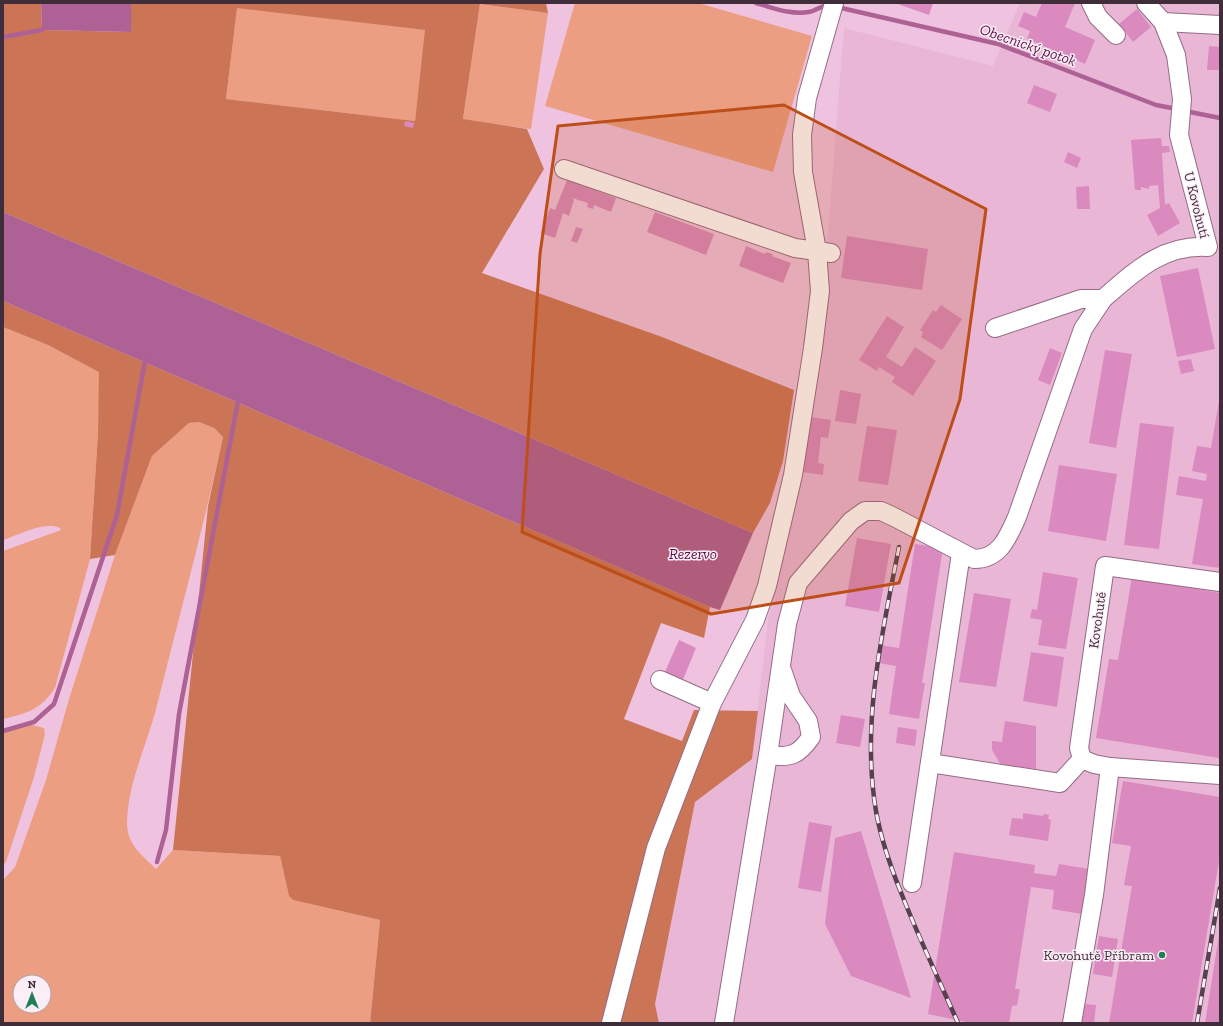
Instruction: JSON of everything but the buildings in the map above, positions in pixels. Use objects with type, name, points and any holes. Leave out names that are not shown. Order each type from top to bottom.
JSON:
[{"type":"street","points":[[1091,3],[1098,17],[1116,35]]},
{"type":"street","name":"U Kovohutí","points":[[961,553],[974,559],[985,559],[994,554],[1006,540],[1018,517],[1083,329],[1103,298],[1135,270],[1173,249],[1191,246],[1214,250],[1179,135],[1182,99],[1176,54],[1163,22],[1146,3]]},
{"type":"street","points":[[611,1023],[656,848],[712,703],[755,620],[767,586],[793,475],[814,348],[824,252],[803,172],[802,135],[806,98],[832,10]]},
{"type":"street","points":[[1163,22],[1220,25]]},
{"type":"street","points":[[564,169],[795,248],[824,252]]},
{"type":"street","points":[[995,328],[1081,299],[1103,298]]},
{"type":"street","points":[[724,1023],[768,755],[787,624],[798,583],[851,521],[865,511],[881,511],[952,546],[961,553],[912,883]]},
{"type":"street","name":"Kovohutě","points":[[1082,759],[1079,748],[1105,566],[1220,582]]},
{"type":"street","points":[[768,755],[786,757],[802,750],[811,737],[808,721],[791,696],[781,668]]},
{"type":"street","points":[[660,680],[712,703]]},
{"type":"street","points":[[930,763],[1060,783],[1082,759],[1094,764],[1110,767],[1220,775]]},
{"type":"street","points":[[1072,1023],[1094,895],[1110,767]]},
{"type":"highlighted area","points":[[784,105],[986,209],[960,399],[899,583],[711,614],[522,532],[540,254],[558,126]]},
{"type":"shaded area","points":[[3,3],[41,3],[42,30],[131,32],[131,3],[546,3],[548,13],[480,4],[463,119],[527,129],[544,169],[482,273],[662,337],[794,390],[783,461],[770,503],[753,533],[3,212]],"holes":[[[237,8],[425,30],[415,121],[226,99]]]},
{"type":"shaded area","points":[[575,3],[698,3],[812,36],[773,172],[545,106]]},
{"type":"shaded area","points":[[1020,3],[1220,3],[1220,1023],[659,1023],[655,1004],[695,802],[752,759],[768,618],[802,472],[816,387],[844,28],[993,66]]},
{"type":"shaded area","points":[[480,4],[548,13],[531,129],[463,120]]},
{"type":"shaded area","points":[[237,7],[426,30],[415,121],[226,99]]},
{"type":"shaded area","points":[[3,301],[710,607],[704,638],[661,623],[624,719],[682,741],[694,710],[758,711],[752,759],[695,802],[655,1004],[659,1023],[370,1023],[380,920],[293,900],[289,896],[280,856],[173,850],[208,506],[223,437],[214,428],[199,422],[189,423],[152,456],[115,555],[90,559],[98,433],[99,372],[48,345],[3,327]]},
{"type":"shaded area","points":[[3,327],[48,345],[100,372],[98,433],[90,559],[55,688],[39,706],[33,710],[3,719],[3,551],[61,530],[60,528],[54,526],[39,527],[3,540]]},
{"type":"shaded area","points":[[199,422],[214,428],[223,437],[199,541],[155,713],[130,794],[127,822],[129,837],[140,854],[156,869],[173,850],[280,856],[289,896],[293,900],[380,920],[370,1023],[3,1023],[3,880],[15,867],[46,780],[69,699],[115,555],[152,456],[189,423]]},
{"type":"shaded area","points":[[20,725],[32,725],[44,728],[45,734],[34,777],[6,862],[3,865],[3,730]]},
{"type":"water","points":[[41,3],[131,3],[131,32],[42,30]]},
{"type":"water","name":"Rezervo","points":[[3,212],[753,533],[720,610],[710,607],[3,301]]},
{"type":"waterway","name":"Obecnický potok","points":[[756,3],[795,13],[809,12],[824,6],[830,6]]},
{"type":"waterway","name":"Obecnický potok","points":[[837,7],[998,44],[1156,105],[1177,109]]},
{"type":"waterway","points":[[3,37],[42,30]]},
{"type":"waterway","name":"Obecnický potok","points":[[1185,111],[1220,118]]},
{"type":"waterway","points":[[3,731],[34,722],[54,704],[117,515],[145,361],[144,355]]},
{"type":"waterway","points":[[157,862],[166,830],[179,714],[238,401],[236,395]]},
{"type":"railway","points":[[899,547],[880,646],[872,712],[872,778],[876,811],[890,864],[898,885],[958,1023]]},
{"type":"railway","points":[[1197,1023],[1220,888]]},
{"type":"place","name":"Kovohutě Příbram","points":[[1162,955]]}]
